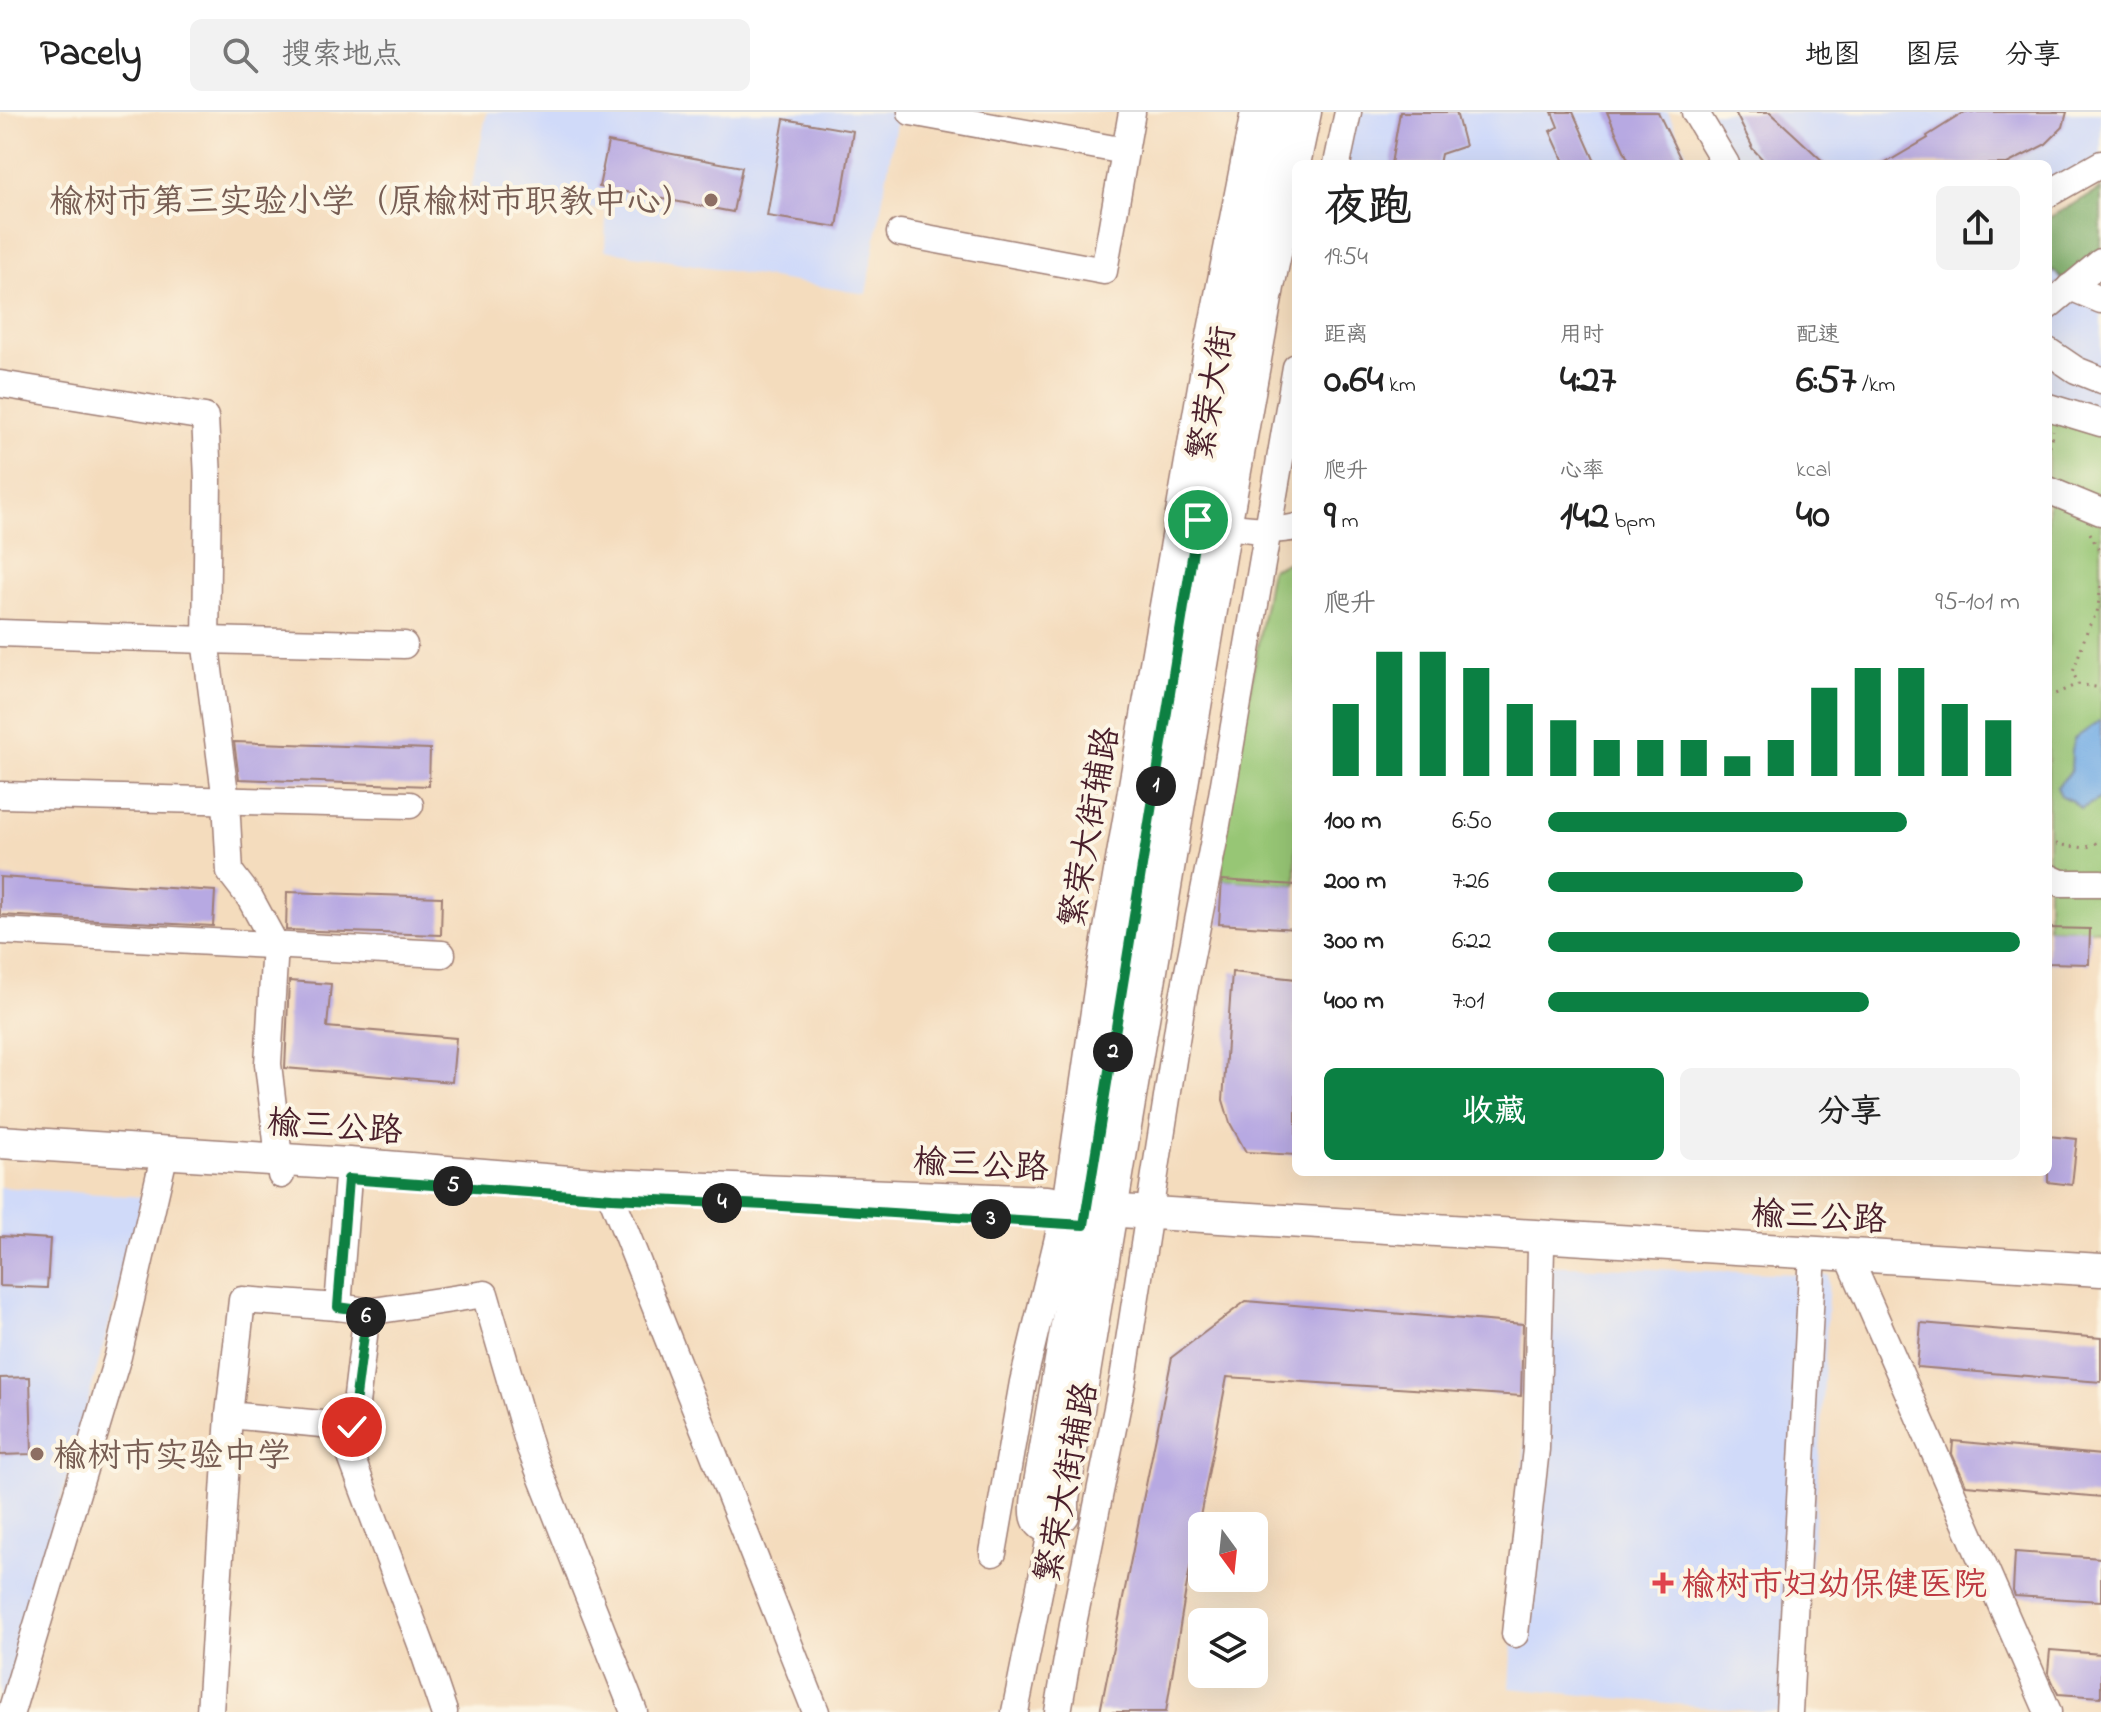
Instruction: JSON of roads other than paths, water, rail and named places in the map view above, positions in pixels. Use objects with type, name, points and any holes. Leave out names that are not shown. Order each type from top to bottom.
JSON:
[{"type":"main road","name":"繁荣大街","points":[[1212,523],[1241,283],[1276,112]]},
{"type":"main road","name":"繁荣大街","points":[[1295,160],[1305,112]]},
{"type":"main road","name":"繁荣大街","points":[[1082,1221],[1212,523],[1292,173]]},
{"type":"main road","name":"榆三公路","points":[[0,1142],[164,1160]]},
{"type":"main road","name":"榆三公路","points":[[0,1158],[164,1160],[609,1192],[1082,1221],[1149,1222],[1852,1261],[2101,1270]]},
{"type":"main road","points":[[1082,1221],[1063,1515],[1052,1527],[1046,1527],[1039,1522],[1036,1512],[1082,1221]]},
{"type":"main road","name":"榆三公路","points":[[1149,1222],[1541,1249],[1812,1259]]},
{"type":"main road","name":"榆三公路","points":[[1852,1261],[2101,1283]]},
{"type":"street","points":[[911,112],[1125,151]]},
{"type":"street","points":[[900,233],[1104,271],[1132,112]]},
{"type":"street","name":"繁荣大街辅路","points":[[993,1553],[1023,1382],[1082,1221],[1103,954],[1208,346],[1254,112]]},
{"type":"street","points":[[1338,160],[1348,112]]},
{"type":"street","points":[[1695,112],[1724,160]]},
{"type":"street","points":[[2052,192],[2101,164]]},
{"type":"street","points":[[2052,303],[2101,262]]},
{"type":"street","points":[[2070,287],[2101,300]]},
{"type":"street","points":[[2052,354],[2076,370],[2101,380]]},
{"type":"street","points":[[0,384],[205,417],[208,479],[206,640],[226,801],[230,872],[250,898],[275,944],[268,1064],[280,1167]]},
{"type":"street","name":"繁荣大街辅路","points":[[1058,1712],[1123,1379],[1182,1002],[1216,830],[1292,389]]},
{"type":"street","points":[[2052,408],[2101,423]]},
{"type":"street","points":[[2052,492],[2101,512]]},
{"type":"street","points":[[1212,523],[1267,529],[1292,528]]},
{"type":"street","points":[[0,633],[404,645]]},
{"type":"street","points":[[0,795],[410,805]]},
{"type":"street","points":[[2052,879],[2061,883],[2101,883]]},
{"type":"street","points":[[0,931],[442,954]]},
{"type":"street","points":[[11,1712],[118,1356],[164,1160]]},
{"type":"street","points":[[338,1307],[349,1171]]},
{"type":"street","points":[[609,1192],[816,1712]]},
{"type":"street","points":[[1515,1634],[1536,1449],[1541,1249]]},
{"type":"street","points":[[1789,1712],[1812,1259]]},
{"type":"street","points":[[1852,1261],[2048,1712]]},
{"type":"street","points":[[210,1712],[229,1415],[242,1300],[367,1312],[485,1294],[530,1448],[634,1712]]},
{"type":"street","points":[[367,1312],[350,1454],[444,1712]]},
{"type":"street","points":[[229,1415],[352,1427]]},
{"type":"street","points":[[1015,1712],[1052,1527]]},
{"type":"water","points":[[2101,720],[2101,798],[2081,809],[2061,796],[2057,787],[2071,771],[2074,739]]},
{"type":"place","name":"榆树市第三实验小学（原榆树市职教中心）","points":[[711,200]]},
{"type":"place","name":"榆树市实验中学","points":[[37,1454]]},
{"type":"place","name":"榆树市妇幼保健医院","points":[[1663,1583]]}]
